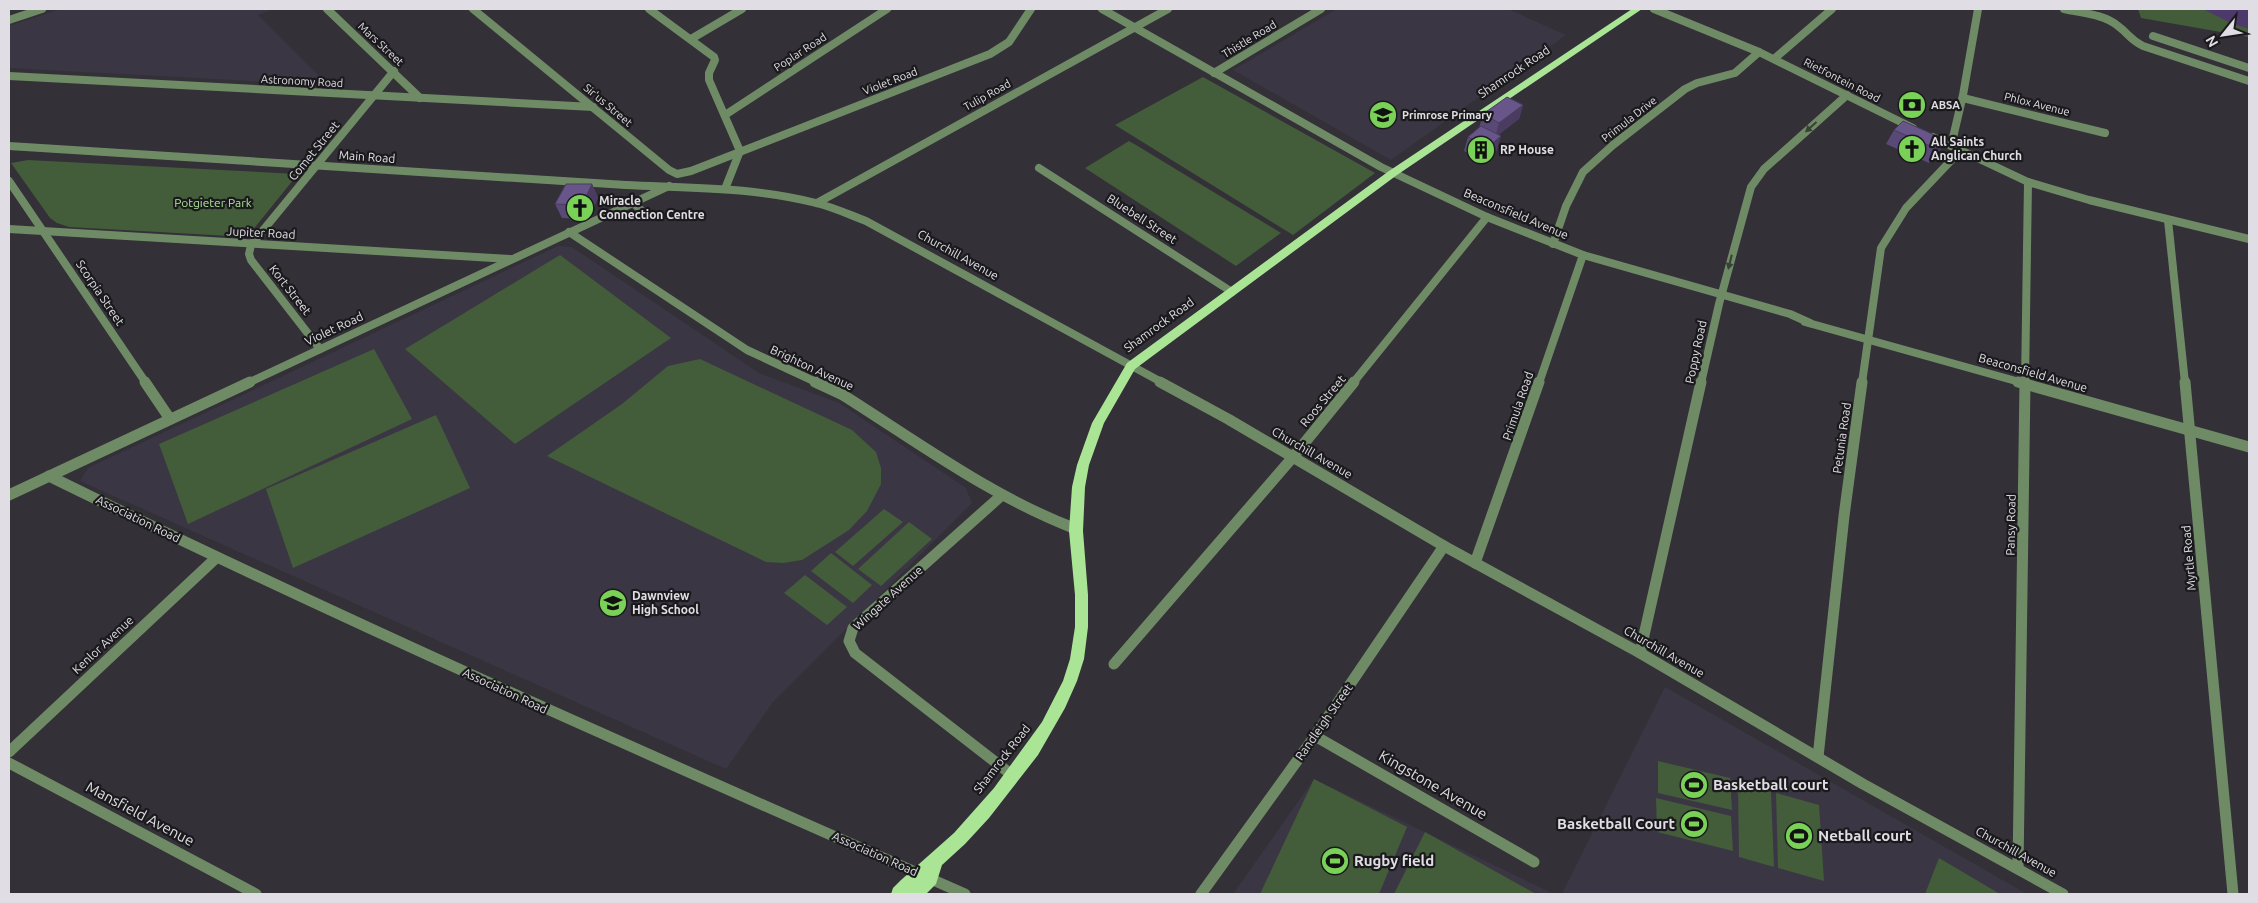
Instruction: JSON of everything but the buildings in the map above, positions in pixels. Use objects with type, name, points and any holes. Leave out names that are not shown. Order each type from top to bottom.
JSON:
[{"type":"main road","name":"Shamrock Road","points":[[916,894],[924,876],[935,862],[968,830],[1039,741],[1068,684],[1077,660],[1080,636],[1082,593],[1076,529],[1081,473],[1096,427],[1118,384],[1132,366],[1393,173],[1638,9]]},
{"type":"main road","name":"Shamrock Road","points":[[899,894],[924,876]]},
{"type":"street","points":[[9,20],[42,9]]},
{"type":"street","name":"Mars Street","points":[[327,9],[394,71],[420,98]]},
{"type":"street","name":"Sir'us Street","points":[[472,9],[676,174],[691,171],[740,152]]},
{"type":"street","points":[[649,9],[714,57],[715,60],[709,73],[709,80],[740,152],[725,189]]},
{"type":"street","points":[[691,39],[742,9]]},
{"type":"street","name":"Poplar Road","points":[[725,114],[887,9]]},
{"type":"street","name":"Violet Road","points":[[740,152],[990,54],[1009,42],[1031,9]]},
{"type":"street","name":"Beaconsfield Avenue","points":[[1102,9],[1258,98],[1304,127],[1331,139],[1393,173],[1487,217],[1554,244],[1583,255],[1794,320],[2249,447]]},
{"type":"street","name":"Tulip Road","points":[[817,203],[1168,9]]},
{"type":"street","name":"Thistle Road","points":[[1214,73],[1321,9]]},
{"type":"street","name":"Rietfontein Road","points":[[1654,9],[1759,52],[1955,149],[2028,182],[2089,200],[2249,239]]},
{"type":"street","points":[[1774,59],[1832,9]]},
{"type":"street","points":[[1955,149],[1978,9]]},
{"type":"street","points":[[2064,9],[2108,19],[2119,26],[2130,39],[2144,46],[2249,80]]},
{"type":"street","points":[[2153,36],[2249,68]]},
{"type":"street","name":"Primula Drive","points":[[1554,244],[1566,206],[1583,172],[1613,145],[1689,86],[1735,73],[1759,52]]},
{"type":"street","name":"Comet Street","points":[[251,245],[394,71]]},
{"type":"street","name":"Astronomy Road","points":[[9,76],[593,107]]},
{"type":"street","name":"Poppy Road","points":[[1640,653],[1721,297],[1745,203],[1758,177],[1847,95]]},
{"type":"street","name":"Phlox Avenue","points":[[1963,98],[2105,133]]},
{"type":"street","name":"Main Road","points":[[9,146],[725,189]]},
{"type":"street","name":"Petunia Road","points":[[1818,757],[1844,516],[1881,248],[1890,228],[1955,149]]},
{"type":"street","name":"Bluebell Street","points":[[1039,168],[1232,292]]},
{"type":"street","name":"Scorpia Street","points":[[9,181],[170,419]]},
{"type":"street","name":"Pansy Road","points":[[2018,869],[2028,182]]},
{"type":"street","name":"Violet Road","points":[[9,495],[670,186]]},
{"type":"street","name":"Churchill Avenue","points":[[725,189],[764,193],[817,203],[850,213],[881,228],[1042,319],[1132,366],[1444,546],[1640,653],[1818,757],[2063,894]]},
{"type":"street","points":[[633,203],[641,210]]},
{"type":"street","name":"Roos Street","points":[[1114,664],[1292,457],[1487,217]]},
{"type":"street","name":"Myrtle Road","points":[[2168,220],[2190,430],[2233,894]]},
{"type":"street","name":"Jupiter Road","points":[[9,229],[251,245],[511,259]]},
{"type":"street","name":"Brighton Avenue","points":[[569,232],[747,350],[775,365],[843,395],[1002,495],[1040,515],[1076,529]]},
{"type":"street","name":"Kort Street","points":[[251,245],[249,254],[251,260],[320,349]]},
{"type":"street","name":"Primula Road","points":[[1475,563],[1509,471],[1583,255]]},
{"type":"street","name":"Association Road","points":[[50,476],[216,558],[537,706],[965,894]]},
{"type":"street","name":"Wingate Avenue","points":[[1002,495],[853,628],[848,637],[849,645],[855,653],[1012,774]]},
{"type":"street","name":"Randleigh Street","points":[[1201,894],[1315,736],[1444,546]]},
{"type":"street","name":"Kenlor Avenue","points":[[9,752],[216,558]]},
{"type":"street","name":"Kingstone Avenue","points":[[1315,736],[1534,862]]},
{"type":"street","name":"Mansfield Avenue","points":[[9,763],[256,894]]},
{"type":"shaded area","points":[[61,9],[273,9],[258,15],[328,85],[9,68],[9,26]]},
{"type":"shaded area","name":"Primrose Primary","points":[[1337,9],[1508,9],[1566,35],[1391,160],[1233,70]]},
{"type":"shaded area","points":[[2203,9],[2249,9],[2249,29],[2231,23]]},
{"type":"shaded area","name":"Dawnview High School","points":[[558,246],[572,247],[759,373],[839,403],[966,488],[972,503],[773,702],[726,769],[80,481],[88,468]]},
{"type":"shaded area","points":[[1665,687],[2027,894],[1562,894]]},
{"type":"shaded area","points":[[1314,779],[1554,894],[1233,894]]},
{"type":"green space","points":[[2138,9],[2249,9],[2249,37],[2141,18]]},
{"type":"green space","points":[[1203,77],[1375,173],[1293,235],[1115,125]]},
{"type":"green space","points":[[1129,141],[1281,233],[1236,266],[1085,168]]},
{"type":"green space","name":"Potgieter Park","points":[[28,160],[298,174],[252,231],[230,236],[69,227],[57,223],[50,218],[11,163]]},
{"type":"green space","points":[[560,255],[671,338],[515,444],[405,349]]},
{"type":"green space","points":[[374,349],[412,419],[188,524],[159,444]]},
{"type":"green space","points":[[700,359],[852,430],[876,452],[881,468],[881,484],[867,511],[849,530],[802,560],[783,563],[766,562],[547,456],[622,404],[668,366]]},
{"type":"green space","points":[[436,415],[470,488],[293,568],[266,489]]},
{"type":"green space","points":[[884,509],[903,522],[853,566],[835,552]]},
{"type":"green space","points":[[909,522],[932,539],[881,586],[858,569]]},
{"type":"green space","points":[[831,553],[872,585],[853,603],[811,571]]},
{"type":"green space","points":[[805,575],[847,607],[827,625],[784,593]]},
{"type":"green space","name":"Basketball court","points":[[1658,761],[1730,778],[1732,810],[1658,793]]},
{"type":"green space","name":"Rugby field","points":[[1314,779],[1407,827],[1379,894],[1260,894]]},
{"type":"green space","points":[[1738,784],[1771,792],[1774,867],[1739,857]]},
{"type":"green space","name":"Netball court","points":[[1776,793],[1819,805],[1824,881],[1778,868]]},
{"type":"green space","name":"Basketball Court","points":[[1656,798],[1731,816],[1733,851],[1657,832]]},
{"type":"green space","name":"Rugby field","points":[[1425,832],[1536,894],[1394,894]]},
{"type":"green space","points":[[1939,858],[2000,894],[1925,894]]},
{"type":"place","name":"ABSA","points":[[1912,105]]},
{"type":"place","name":"Primrose Primary","points":[[1383,115]]},
{"type":"place","name":"All Saints Anglican Church","points":[[1912,149]]},
{"type":"place","name":"RP House","points":[[1481,150]]},
{"type":"place","name":"Miracle Connection Centre","points":[[580,208]]},
{"type":"place","name":"Dawnview High School","points":[[613,603]]},
{"type":"place","name":"Basketball court","points":[[1694,785]]},
{"type":"place","name":"Basketball Court","points":[[1694,824]]},
{"type":"place","name":"Netball court","points":[[1799,836]]},
{"type":"place","name":"Rugby field","points":[[1335,861]]}]
